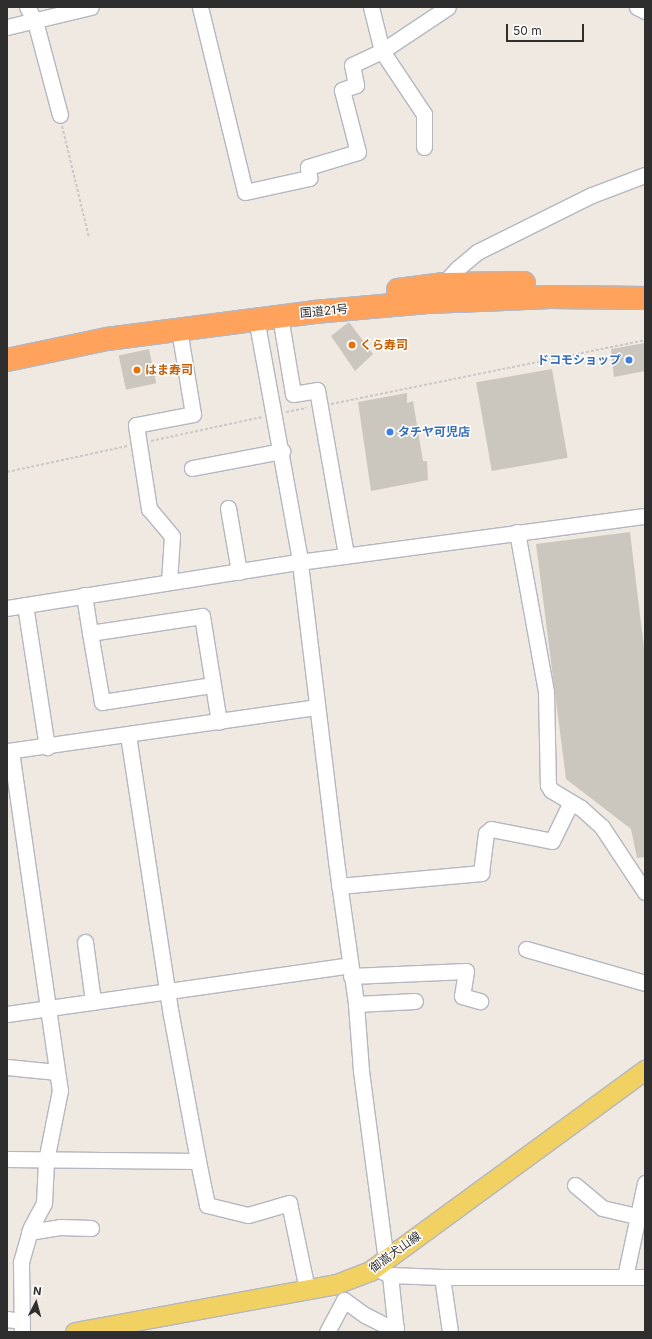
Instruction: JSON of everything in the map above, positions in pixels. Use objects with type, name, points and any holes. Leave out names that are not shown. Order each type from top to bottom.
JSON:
[{"type":"highway","name":"国道21号","points":[[7,344],[105,327],[443,284],[645,284]]},
{"type":"highway","name":"国道21号","points":[[7,360],[107,339],[256,318],[428,302],[550,296],[645,298]]},
{"type":"main road","name":"御嵩犬山線","points":[[75,1332],[331,1285],[384,1267],[645,1070]]},
{"type":"street","points":[[27,7],[35,20],[60,115]]},
{"type":"street","points":[[7,27],[91,7]]},
{"type":"street","points":[[200,7],[245,192],[309,178],[308,167],[358,152],[342,90],[356,85],[352,65],[382,51],[448,7]]},
{"type":"street","points":[[371,7],[382,51],[422,111],[424,147]]},
{"type":"street","points":[[637,7],[645,11]]},
{"type":"street","points":[[443,284],[458,268],[478,252],[592,195],[645,175]]},
{"type":"street","points":[[280,316],[293,394],[317,390],[346,555]]},
{"type":"street","points":[[256,318],[276,414],[299,562],[339,886],[356,1004],[361,1071],[384,1267],[396,1330]]},
{"type":"street","points":[[169,582],[172,536],[148,509],[136,425],[194,414],[179,329]]},
{"type":"street","points":[[192,468],[282,451]]},
{"type":"street","points":[[228,508],[238,572]]},
{"type":"street","points":[[7,608],[346,555],[645,516]]},
{"type":"street","points":[[517,532],[546,692],[548,785],[551,790],[581,808],[602,827],[645,892]]},
{"type":"street","points":[[84,595],[102,702],[212,685]]},
{"type":"street","points":[[24,605],[47,747]]},
{"type":"street","points":[[90,633],[202,616],[219,722]]},
{"type":"street","points":[[22,1327],[20,1276],[29,1232],[44,1203],[46,1161],[60,1090],[9,751],[47,747],[317,707]]},
{"type":"street","points":[[128,735],[168,990],[207,1205],[248,1215],[289,1203],[307,1289]]},
{"type":"street","points":[[339,886],[481,873],[486,833],[491,829],[552,842],[571,802]]},
{"type":"street","points":[[85,942],[92,1001]]},
{"type":"street","points":[[526,949],[645,983]]},
{"type":"street","points":[[7,1014],[168,990],[350,970],[466,971],[462,996],[480,1001]]},
{"type":"street","points":[[356,1004],[416,1000]]},
{"type":"street","points":[[7,1067],[57,1072]]},
{"type":"street","points":[[7,1159],[46,1161],[198,1161]]},
{"type":"street","points":[[625,1277],[645,1184]]},
{"type":"street","points":[[575,1185],[602,1208],[638,1216]]},
{"type":"street","points":[[29,1232],[60,1227],[91,1228]]},
{"type":"street","points":[[384,1267],[442,1277],[645,1277]]},
{"type":"street","points":[[442,1277],[450,1332]]},
{"type":"street","points":[[331,1285],[344,1300],[365,1315],[396,1330]]},
{"type":"street","points":[[327,1332],[344,1300]]},
{"type":"street","points":[[7,1319],[22,1327]]},
{"type":"path","points":[[60,115],[89,238]]},
{"type":"path","points":[[7,472],[276,414],[645,340]]},
{"type":"building","name":"くら寿司","points":[[349,322],[373,354],[355,371],[331,336]]},
{"type":"building","name":"ドコモショップ","points":[[645,343],[645,371],[614,377],[611,349]]},
{"type":"building","name":"はま寿司","points":[[149,349],[156,383],[126,390],[119,355]]},
{"type":"building","points":[[552,369],[568,458],[492,471],[476,382]]},
{"type":"building","name":"タチヤ可児店","points":[[407,393],[407,403],[413,401],[423,461],[427,461],[428,480],[371,491],[358,402]]},
{"type":"building","points":[[630,532],[645,656],[645,857],[637,858],[631,829],[566,779],[536,544]]},
{"type":"place","name":"くら寿司","points":[[352,345]]},
{"type":"place","name":"ドコモショップ","points":[[629,360]]},
{"type":"place","name":"はま寿司","points":[[137,370]]},
{"type":"place","name":"タチヤ可児店","points":[[390,432]]}]
